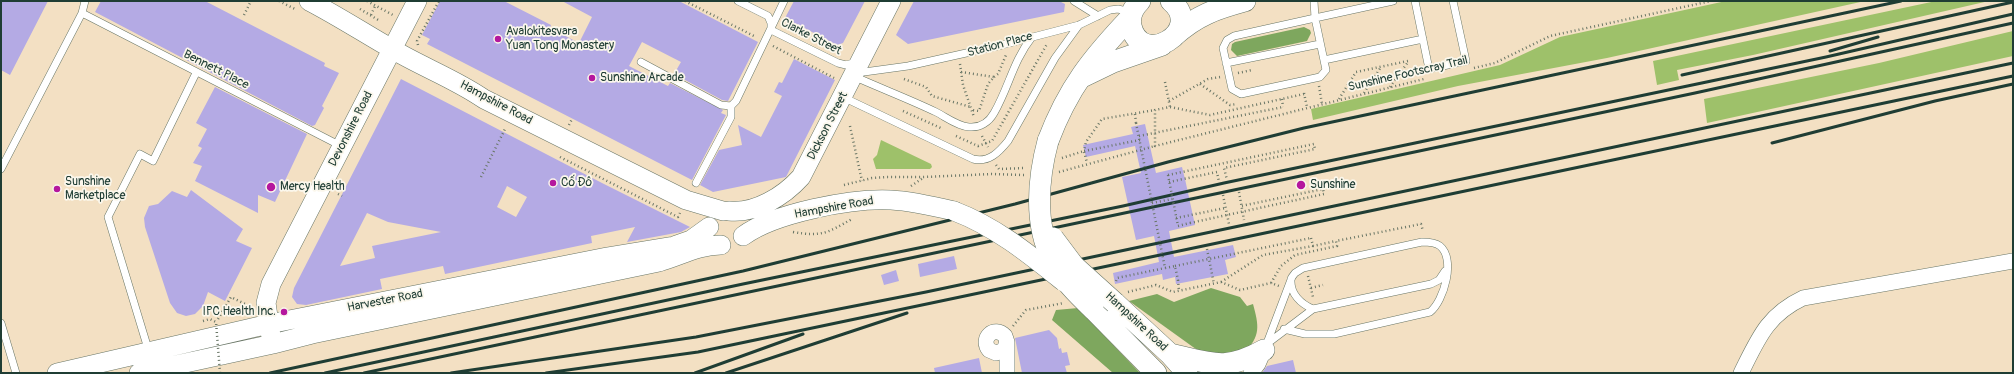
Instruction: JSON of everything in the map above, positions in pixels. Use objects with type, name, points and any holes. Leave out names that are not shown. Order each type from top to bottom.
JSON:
[{"type":"main road","points":[[1132,9],[1132,30],[1140,40],[1151,45],[1160,45],[1171,39],[1179,27],[1180,17],[1177,7],[1171,1]]},
{"type":"main road","points":[[1078,80],[1113,62],[1154,49],[1171,39],[1199,16],[1219,8],[1245,1]]},
{"type":"main road","name":"Hampshire Road","points":[[1132,9],[1094,56],[1078,80],[1060,112],[1048,141],[1041,176],[1040,217],[1046,245],[1051,258],[1073,289],[1156,373]]},
{"type":"main road","name":"Hampshire Road","points":[[1040,217],[1046,228],[1069,259],[1170,354],[1187,373]]},
{"type":"main road","points":[[1170,354],[1226,364],[1245,360],[1259,361]]},
{"type":"street","name":"Hampshire Road","points":[[309,1],[342,18],[392,49],[468,88],[484,99],[686,200],[732,211]]},
{"type":"street","name":"Devonshire Road","points":[[273,344],[269,324],[267,298],[271,284],[418,1]]},
{"type":"street","name":"Dickson Street","points":[[732,211],[777,197],[801,177],[863,64],[891,1]]},
{"type":"street","name":"Hampshire Road","points":[[686,200],[709,226]]},
{"type":"street","name":"Hampshire Road","points":[[743,236],[766,222],[791,220],[852,202],[882,200],[912,202],[954,211],[976,219],[1001,234],[1073,289]]},
{"type":"street","points":[[732,211],[742,220],[744,228],[743,236],[734,245],[721,246],[712,238],[709,226],[713,216],[732,211]]},
{"type":"street","name":"Harvester Road","points":[[58,373],[269,324],[607,257],[674,246],[691,240],[709,226]]},
{"type":"street","name":"Harvester Road","points":[[139,373],[312,334],[659,262],[704,247],[721,246]]},
{"type":"street","points":[[1741,373],[1766,326],[1787,306],[1803,298],[2013,261]]},
{"type":"street","points":[[1001,373],[987,348],[991,352],[999,352],[1004,350],[1007,342],[1007,373]]},
{"type":"lane","points":[[1,169],[82,13],[85,1]]},
{"type":"lane","name":"Clarke Street","points":[[738,1],[768,16],[771,23],[771,30],[840,64],[863,64]]},
{"type":"lane","points":[[696,183],[730,119],[731,106],[736,101],[784,1]]},
{"type":"lane","points":[[732,211],[772,208],[787,199],[805,183],[860,79],[863,64],[900,1]]},
{"type":"lane","points":[[1074,1],[1098,16]]},
{"type":"lane","points":[[1314,1],[1315,18],[1324,60],[1325,73],[1317,78],[1238,94],[1232,89],[1223,48],[1230,37],[1315,18],[1393,1]]},
{"type":"lane","points":[[1415,1],[1429,69],[1466,61],[1453,1]]},
{"type":"lane","name":"Station Place","points":[[863,64],[908,66],[1079,25],[1113,9],[1132,9]]},
{"type":"lane","name":"Bennett Place","points":[[82,13],[196,73],[342,146]]},
{"type":"lane","points":[[849,100],[973,159],[982,160],[989,158],[998,152],[1008,140],[1055,58],[1079,25]]},
{"type":"lane","points":[[860,79],[921,105],[961,126],[978,126],[987,122],[993,115],[1018,57],[1032,36]]},
{"type":"lane","points":[[1324,60],[1423,39]]},
{"type":"lane","points":[[1226,63],[1320,44]]},
{"type":"lane","points":[[641,62],[721,105],[731,106]]},
{"type":"lane","points":[[149,352],[108,217],[140,154],[153,161],[196,73]]},
{"type":"lane","points":[[1259,361],[1292,277],[1295,273],[1307,266],[1425,242],[1437,244],[1443,249],[1447,257],[1447,267],[1442,298],[1436,306],[1425,314],[1334,334],[1305,334],[1284,329]]},
{"type":"lane","points":[[1259,361],[1284,329],[1312,309],[1431,284],[1443,276],[1447,267]]},
{"type":"lane","points":[[1292,277],[1292,286],[1298,299],[1312,309]]},
{"type":"lane","points":[[1,323],[16,373]]},
{"type":"path","points":[[244,15],[250,1]]},
{"type":"path","points":[[367,1],[396,17]]},
{"type":"path","points":[[422,50],[418,47],[417,42],[439,1]]},
{"type":"path","name":"Sunshine Footscray Trail","points":[[1473,68],[1495,63],[1554,35],[1711,1]]},
{"type":"path","points":[[369,19],[375,6]]},
{"type":"path","points":[[986,144],[992,141],[1048,43]]},
{"type":"path","points":[[904,79],[926,87],[932,96],[979,111],[988,84],[998,74],[1006,54]]},
{"type":"path","points":[[1339,100],[1356,72],[1408,61],[1390,87]]},
{"type":"path","points":[[1364,93],[1381,67]]},
{"type":"path","points":[[1235,74],[1258,69]]},
{"type":"path","points":[[961,72],[994,77]]},
{"type":"path","points":[[1169,101],[1208,79],[1222,76]]},
{"type":"path","points":[[1317,78],[1322,104]]},
{"type":"path","name":"Sunshine Footscray Trail","points":[[1055,173],[1155,146],[1428,78]]},
{"type":"path","points":[[1165,82],[1170,107]]},
{"type":"path","points":[[1140,140],[1084,151],[1086,142],[1102,119],[1170,107],[1210,115],[1304,94]]},
{"type":"path","points":[[1139,136],[1283,107],[1282,99]]},
{"type":"path","points":[[1155,110],[1155,146]]},
{"type":"path","points":[[1135,114],[1165,268]]},
{"type":"path","points":[[569,125],[572,119]]},
{"type":"path","points":[[565,123],[576,128]]},
{"type":"path","points":[[850,126],[862,181]]},
{"type":"path","points":[[481,177],[506,129],[512,133]]},
{"type":"path","points":[[1227,180],[1224,168],[1315,149],[1314,144],[1168,175],[1178,226],[1324,194],[1323,189],[1241,206]]},
{"type":"path","points":[[557,156],[678,218]]},
{"type":"path","points":[[1169,182],[1217,172],[1219,182]]},
{"type":"path","points":[[839,187],[887,177],[992,174],[1016,176],[1032,175]]},
{"type":"path","points":[[908,188],[924,177]]},
{"type":"path","points":[[1238,192],[1244,220]]},
{"type":"path","points":[[338,194],[342,196]]},
{"type":"path","points":[[1223,196],[1229,224]]},
{"type":"path","points":[[1152,203],[1172,199]]},
{"type":"path","points":[[1176,218],[1226,208]]},
{"type":"path","points":[[791,220],[807,235],[821,234],[855,218]]},
{"type":"path","points":[[1173,292],[1221,282],[1231,277],[1263,255],[1421,224],[1425,242]]},
{"type":"path","points":[[1117,278],[1311,238],[1313,246]]},
{"type":"path","points":[[1272,283],[1281,266],[1295,255],[1337,246],[1336,241]]},
{"type":"path","points":[[1207,249],[1214,284]]},
{"type":"path","points":[[1175,266],[1180,291]]},
{"type":"path","points":[[1221,282],[1240,290],[1272,283],[1287,289]]},
{"type":"path","points":[[1311,288],[1323,285]]},
{"type":"path","points":[[220,373],[216,322],[231,297],[247,305],[240,316]]},
{"type":"path","points":[[203,321],[210,318],[216,322]]},
{"type":"green space","points":[[1726,1],[1865,1],[1607,58],[1458,86],[1313,120],[1311,109],[1500,65],[1560,37]]},
{"type":"green space","points":[[1936,1],[1989,1],[1753,55],[1677,70],[1679,80],[1657,85],[1653,61]]},
{"type":"green space","points":[[1304,27],[1310,30],[1311,33],[1307,41],[1237,56],[1231,50],[1232,44],[1235,42]]},
{"type":"green space","points":[[2013,31],[2013,56],[1707,123],[1704,99],[1879,63]]},
{"type":"green space","points":[[881,140],[931,164],[932,167],[930,169],[876,169],[873,159],[877,155]]},
{"type":"green space","points":[[1211,288],[1240,297],[1247,306],[1253,304],[1257,319],[1256,336],[1250,347],[1244,353],[1207,356],[1129,301],[1157,294],[1174,302]]},
{"type":"green space","points":[[1078,308],[1140,373],[1113,373],[1052,320],[1056,310]]},
{"type":"building","points":[[1,1],[48,1],[10,75],[1,70]]},
{"type":"building","points":[[101,1],[205,1],[325,63],[324,66],[339,73],[322,106],[324,108],[315,125],[312,126],[95,12]]},
{"type":"building","points":[[440,1],[504,1],[551,25],[550,28],[579,43],[592,17],[562,1],[679,1],[758,42],[728,101],[722,100],[674,74],[681,62],[642,42],[629,66],[668,86],[670,83],[723,110],[721,113],[726,115],[692,180],[427,44],[430,39],[422,35]]},
{"type":"building","points":[[794,1],[865,1],[843,43],[837,45],[785,18]]},
{"type":"building","points":[[914,1],[1059,1],[1065,4],[1064,12],[908,44],[896,35]]},
{"type":"building","points":[[794,59],[835,80],[786,177],[713,192],[700,185],[719,150],[742,145],[738,125],[761,137],[782,96],[774,92],[779,82],[782,83]]},
{"type":"building","points":[[401,79],[690,227],[681,232],[627,242],[635,227],[591,236],[592,243],[445,274],[443,266],[380,279],[382,289],[306,305],[297,304],[292,297],[294,288]],"holes":[[[507,186],[527,197],[516,217],[497,207]],[[367,213],[388,222],[441,232],[372,246],[375,258],[340,266]]]},
{"type":"building","points":[[215,87],[307,134],[275,202],[258,195],[258,213],[195,181],[202,166],[193,163],[202,148],[198,146],[207,129],[196,123]]},
{"type":"building","points":[[1145,124],[1156,173],[1182,167],[1185,179],[1195,225],[1169,231],[1174,257],[1233,245],[1236,257],[1225,260],[1228,274],[1176,284],[1175,277],[1163,280],[1162,274],[1115,284],[1113,273],[1159,262],[1154,236],[1136,240],[1122,177],[1141,173],[1135,146],[1086,157],[1083,145],[1133,134],[1131,127]]},
{"type":"building","points":[[191,190],[243,229],[236,241],[252,248],[225,301],[208,292],[203,306],[195,314],[186,316],[177,313],[170,303],[145,227],[144,218],[149,206],[158,204],[172,191],[187,197]]},
{"type":"building","points":[[954,256],[957,269],[920,277],[918,264]]},
{"type":"building","points":[[896,270],[899,281],[884,285],[881,275]]},
{"type":"building","points":[[1049,330],[1057,338],[1059,349],[1061,348],[1062,353],[1067,352],[1070,365],[1065,366],[1067,373],[1022,373],[1015,338]]},
{"type":"building","points":[[979,358],[982,373],[935,373],[934,368]]},
{"type":"building","points":[[1293,360],[1296,373],[1262,373],[1267,366]]},
{"type":"railway","points":[[270,373],[743,271],[1015,204],[1168,162],[1304,128],[1901,1]]},
{"type":"railway","points":[[1682,75],[2013,2]]},
{"type":"railway","points":[[325,373],[1826,57],[2013,14]]},
{"type":"railway","points":[[364,373],[1695,93],[2013,23]]},
{"type":"railway","points":[[1830,51],[1878,37]]},
{"type":"railway","points":[[451,373],[696,337],[926,292],[2013,63]]},
{"type":"railway","points":[[546,373],[698,352],[2013,76]]},
{"type":"railway","points":[[1772,143],[1935,101],[2013,84]]},
{"type":"railway","points":[[726,373],[907,313]]},
{"type":"railway","points":[[695,373],[803,334]]},
{"type":"place","name":"Avalokitesvara Yuan Tong Monastery","points":[[498,39]]},
{"type":"place","name":"Sunshine Arcade","points":[[592,78]]},
{"type":"place","name":"Cố Đô","points":[[553,183]]},
{"type":"place","name":"Sunshine","points":[[1301,185]]},
{"type":"place","name":"Mercy Health","points":[[271,187]]},
{"type":"place","name":"Sunshine Marketplace","points":[[57,189]]},
{"type":"place","name":"IPC Health Inc.","points":[[284,312]]}]
